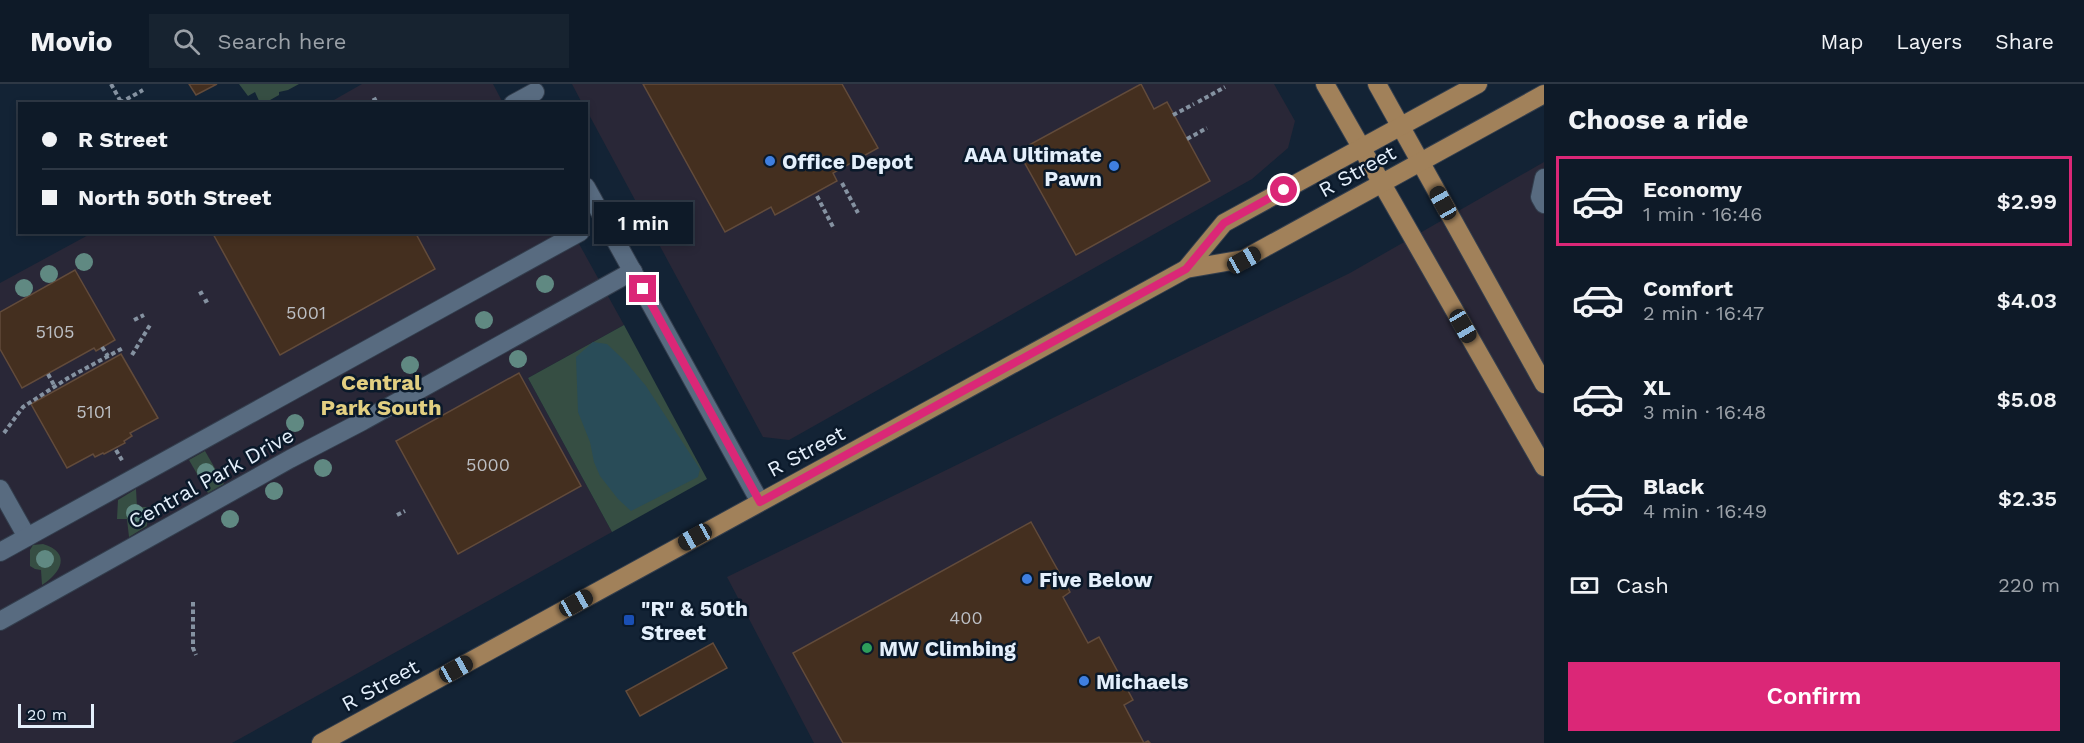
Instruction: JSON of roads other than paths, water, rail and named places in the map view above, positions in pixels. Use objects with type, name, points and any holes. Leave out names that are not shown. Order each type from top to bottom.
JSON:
[{"type":"main road","points":[[1325,84],[1544,467]]},
{"type":"main road","points":[[1377,84],[1544,384]]},
{"type":"main road","name":"R Street","points":[[1186,269],[1224,223],[1478,84]]},
{"type":"main road","name":"R Street","points":[[321,743],[1186,269],[1244,260],[1544,94]]},
{"type":"street","points":[[517,102],[536,93]]},
{"type":"street","points":[[1544,178],[1540,197],[1544,204]]},
{"type":"street","points":[[588,191],[760,502]]},
{"type":"street","points":[[588,228],[604,219]]},
{"type":"street","name":"Central Park Drive","points":[[0,552],[576,234]]},
{"type":"street","name":"Central Park Drive","points":[[0,621],[280,464],[363,421],[633,271]]},
{"type":"street","points":[[0,489],[27,537]]},
{"type":"water","points":[[593,342],[607,344],[625,361],[646,386],[700,469],[698,477],[631,511],[600,476],[578,412],[576,357]]},
{"type":"place","name":"Office Depot","points":[[770,161]]},
{"type":"place","name":"AAA Ultimate Pawn","points":[[1114,166]]},
{"type":"place","name":"Five Below","points":[[1027,579]]},
{"type":"place","name":"\"R\" & 50th Street","points":[[629,620]]},
{"type":"place","name":"MW Climbing","points":[[867,648]]},
{"type":"place","name":"Michaels","points":[[1084,681]]},
{"type":"district","name":"Central Park South","points":[[381,394]]}]
